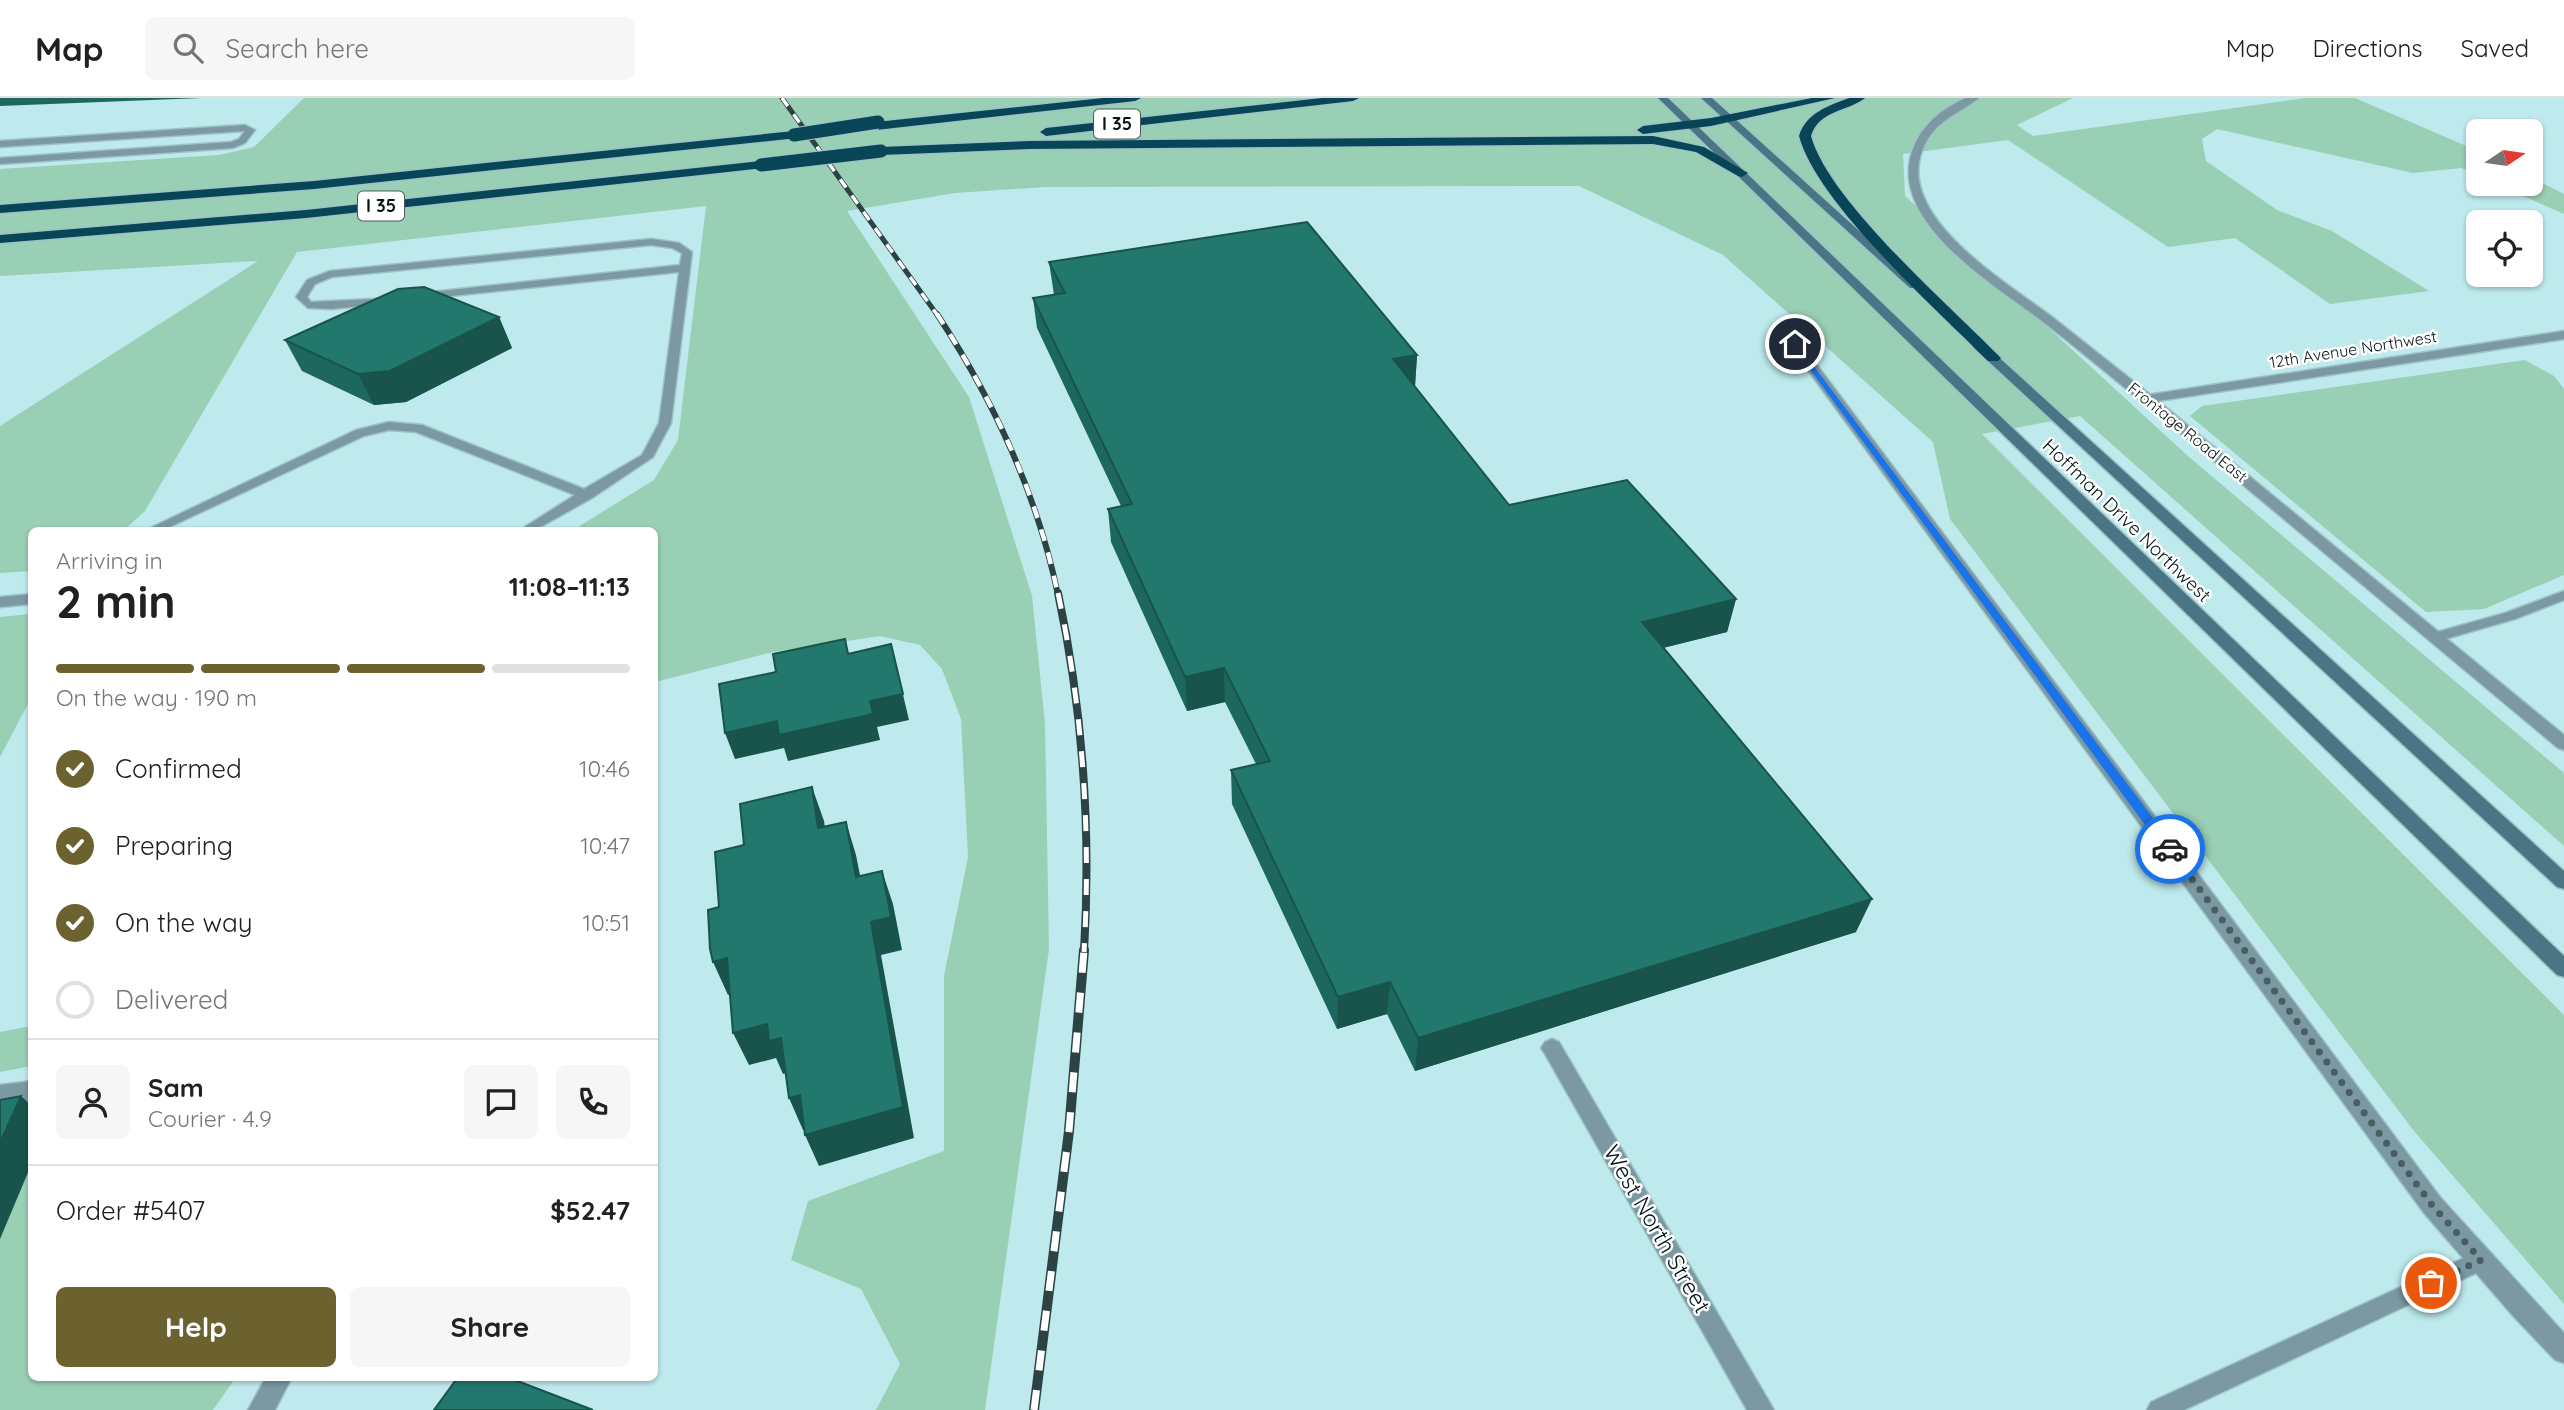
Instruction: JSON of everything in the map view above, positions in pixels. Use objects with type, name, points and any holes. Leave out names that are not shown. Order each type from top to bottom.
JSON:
[{"type":"highway","name":"I 35","points":[[0,209],[314,185],[1135,98]]},
{"type":"highway","name":"I 35","points":[[0,239],[306,214],[1353,98]]},
{"type":"highway","points":[[1460,140],[1589,134],[1691,125],[1829,98]]},
{"type":"highway","points":[[1859,98],[1840,105],[1812,122],[1805,134],[1805,148],[1809,156],[1840,200],[1993,358]]},
{"type":"highway","points":[[877,124],[986,101]]},
{"type":"highway","points":[[881,151],[1056,144],[1669,141],[1713,154],[1742,173]]},
{"type":"main road","name":"Hoffman Drive Northwest","points":[[1663,98],[2564,970]]},
{"type":"main road","name":"Hoffman Drive Northwest","points":[[1706,98],[2564,882]]},
{"type":"main road","points":[[2451,860],[2564,962]]},
{"type":"street","name":"Frontage Road East","points":[[1974,98],[1945,114],[1917,144],[1913,167],[1919,200],[1930,218],[1962,251],[2147,398],[2564,744]]},
{"type":"street","name":"12th Avenue Northwest","points":[[2147,398],[2564,335]]},
{"type":"street","points":[[1795,344],[2432,1205],[2564,1351]]},
{"type":"street","points":[[0,602],[28,599]]},
{"type":"street","name":"West North Street","points":[[1552,1048],[1761,1410]]},
{"type":"street","points":[[0,1095],[28,1091]]},
{"type":"street","points":[[261,1410],[278,1381]]},
{"type":"lane","points":[[0,144],[245,128],[251,130],[242,141],[233,145],[0,161]]},
{"type":"lane","points":[[400,299],[332,306],[308,305],[301,297],[311,282],[330,274],[651,242],[675,245],[687,252],[664,423],[647,457],[531,527]]},
{"type":"lane","points":[[413,297],[685,268]]},
{"type":"lane","points":[[159,527],[360,433],[389,426],[418,428],[587,495]]},
{"type":"lane","points":[[2435,637],[2510,616],[2564,596]]},
{"type":"lane","points":[[2159,1410],[2481,1260]]},
{"type":"green space","points":[[304,98],[2073,98],[2017,125],[2033,136],[2306,98],[2355,98],[2466,146],[2466,170],[2461,168],[2413,173],[2217,129],[2202,139],[2206,161],[2277,210],[2332,231],[2429,291],[2330,304],[2235,238],[2168,247],[2008,140],[1903,154],[1905,196],[2189,457],[2564,773],[2564,846],[2080,416],[1982,434],[2564,1015],[2564,1304],[2414,1131],[1950,519],[1933,442],[1723,255],[1579,186],[1046,187],[955,193],[847,211],[969,397],[1032,596],[1045,724],[1049,949],[985,1410],[876,1410],[900,1364],[861,1289],[791,1260],[808,1201],[944,1151],[944,976],[968,857],[961,719],[942,669],[920,645],[880,636],[773,652],[658,681],[658,527],[578,527],[654,480],[678,440],[706,206],[297,252],[145,511],[127,527],[28,527],[28,571],[0,573],[0,426],[258,261],[0,276],[0,169],[219,155],[254,147]]},
{"type":"green space","points":[[2543,183],[2564,194],[2564,214],[2523,196],[2543,196]]},
{"type":"green space","points":[[2525,360],[2554,376],[2564,389],[2564,575],[2484,609],[2426,612],[2190,416],[2202,406]]},
{"type":"green space","points":[[28,614],[28,704],[0,757],[0,617]]},
{"type":"green space","points":[[28,1027],[28,1067],[0,1072],[0,1032]]},
{"type":"green space","points":[[28,1113],[28,1381],[233,1381],[213,1410],[0,1410],[0,1118]]},
{"type":"building","points":[[1307,222],[1417,355],[1393,359],[1509,505],[1627,480],[1736,599],[1642,622],[1872,899],[1418,1038],[1390,982],[1338,997],[1231,770],[1270,761],[1224,668],[1185,677],[1108,509],[1132,504],[1033,298],[1065,293],[1049,262]]},
{"type":"building","points":[[424,287],[499,317],[390,371],[358,374],[285,340],[398,289]]},
{"type":"building","points":[[845,639],[848,654],[891,644],[903,694],[870,701],[873,714],[779,735],[777,721],[725,733],[719,684],[776,672],[773,654]]},
{"type":"building","points":[[812,787],[818,828],[846,822],[856,877],[882,871],[891,917],[871,922],[903,1107],[805,1135],[800,1095],[789,1098],[781,1038],[769,1041],[767,1024],[733,1033],[727,958],[713,962],[708,910],[719,907],[715,852],[744,845],[740,804]]},
{"type":"building","points":[[21,1096],[0,1143],[0,1100]]},
{"type":"building","points":[[455,1381],[517,1381],[593,1410],[434,1410]]},
{"type":"railway","points":[[782,98],[938,316]]},
{"type":"railway","points":[[937,314],[977,380],[1011,449],[1038,520],[1058,595]]},
{"type":"railway","points":[[1058,593],[1074,682],[1083,772],[1086,862],[1084,952]]},
{"type":"railway","points":[[1034,1410],[1069,1131],[1084,950]]},
{"type":"way so far","points":[[2170,849],[2432,1205],[2481,1260],[2431,1283]]},
{"type":"route","points":[[1795,344],[1837,397],[2170,849]]}]
